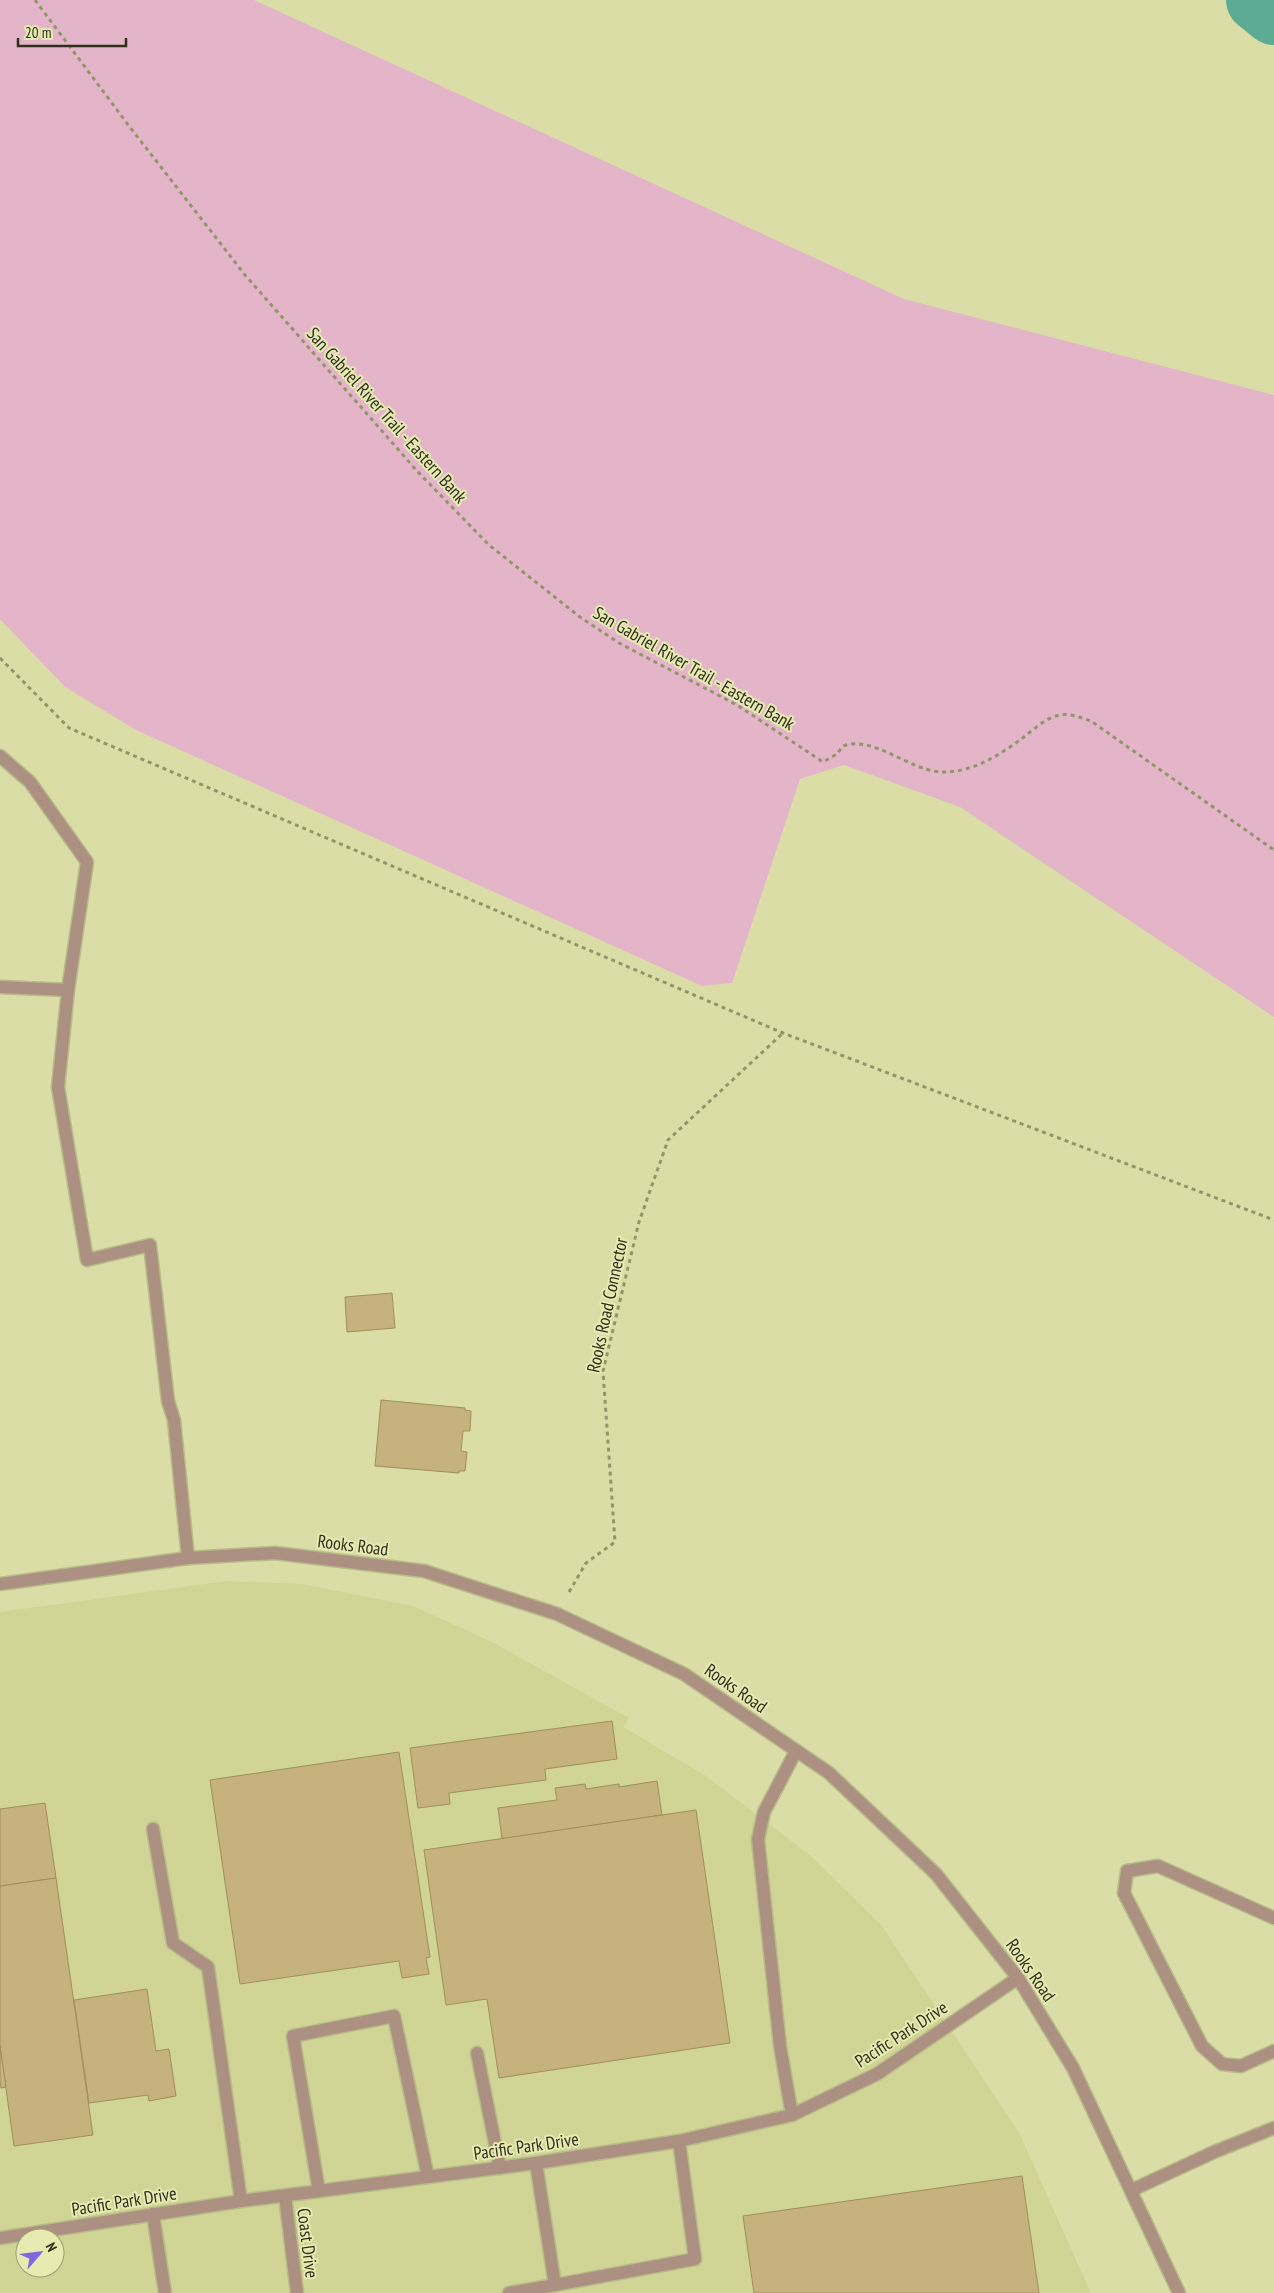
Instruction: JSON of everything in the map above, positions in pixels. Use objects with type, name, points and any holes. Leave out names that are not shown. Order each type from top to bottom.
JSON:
[{"type":"street","points":[[0,756],[30,782],[87,862],[68,990],[58,1087],[88,1260],[150,1245],[168,1401],[174,1420],[188,1558]]},
{"type":"street","points":[[0,987],[68,990]]},
{"type":"street","name":"Rooks Road","points":[[0,1584],[188,1558],[275,1553],[424,1571],[557,1614],[684,1674],[829,1773],[936,1874],[1018,1978],[1073,2068],[1132,2190],[1178,2293]]},
{"type":"street","points":[[792,2115],[780,2046],[758,1839],[764,1812],[796,1751]]},
{"type":"street","points":[[153,1830],[173,1943],[208,1967],[241,2200]]},
{"type":"street","points":[[1274,1918],[1158,1866],[1127,1871],[1124,1893],[1202,2046],[1222,2064],[1241,2066],[1274,2051]]},
{"type":"street","name":"Pacific Park Drive","points":[[0,2237],[241,2200],[500,2168],[679,2141],[792,2115],[877,2074],[1018,1978]]},
{"type":"street","points":[[319,2191],[293,2036],[394,2016],[428,2177]]},
{"type":"street","points":[[477,2053],[500,2168]]},
{"type":"street","points":[[1132,2190],[1214,2152],[1274,2128]]},
{"type":"street","points":[[509,2293],[695,2259],[679,2141]]},
{"type":"street","points":[[536,2163],[555,2285]]},
{"type":"street","name":"Coast Drive","points":[[285,2196],[297,2293]]},
{"type":"street","points":[[153,2214],[165,2293]]},
{"type":"path","name":"San Gabriel River Trail - Eastern Bank","points":[[35,0],[129,126],[245,275],[417,471],[489,545],[595,627],[619,643],[737,705],[822,762],[837,754],[843,746],[860,743],[915,766],[938,772],[956,772],[996,756],[1046,721],[1060,715],[1090,721],[1274,850]]},
{"type":"path","points":[[0,658],[69,728],[783,1033],[1274,1220]]},
{"type":"path","name":"Rooks Road Connector","points":[[557,1614],[586,1563],[615,1542],[603,1371],[638,1222],[668,1140],[783,1033]]},
{"type":"shaded area","points":[[0,0],[254,0],[904,299],[1274,395],[1274,1017],[960,807],[844,765],[800,779],[732,983],[702,986],[136,730],[65,687],[0,619]]},
{"type":"shaded area","points":[[227,1581],[301,1584],[413,1606],[492,1642],[629,1718],[623,1727],[706,1776],[811,1856],[882,1926],[1008,2116],[1020,2135],[1091,2293],[0,2293],[0,1612]]},
{"type":"building","points":[[392,1293],[395,1328],[347,1332],[345,1297]]},
{"type":"building","points":[[381,1400],[465,1408],[465,1410],[471,1411],[470,1431],[463,1431],[461,1451],[467,1452],[465,1471],[459,1471],[459,1473],[375,1466]]},
{"type":"building","points":[[612,1721],[617,1759],[545,1769],[546,1780],[449,1793],[450,1804],[418,1808],[410,1748]]},
{"type":"building","points":[[399,1752],[430,1957],[426,1958],[429,1974],[402,1978],[399,1961],[240,1984],[210,1780]]},
{"type":"building","points":[[657,1781],[662,1815],[502,1839],[498,1808],[557,1800],[555,1788],[585,1784],[586,1789],[619,1784],[619,1787]]},
{"type":"building","points":[[45,1803],[56,1878],[0,1886],[0,1809]]},
{"type":"building","points":[[696,1810],[730,2043],[499,2078],[487,1999],[446,2005],[424,1850]]},
{"type":"building","points":[[56,1878],[93,2135],[14,2146],[0,2046],[0,1886]]},
{"type":"building","points":[[147,1989],[156,2051],[169,2049],[176,2096],[149,2101],[148,2095],[89,2103],[74,2000]]},
{"type":"building","points":[[0,2046],[6,2087],[1,2088],[0,2081]]},
{"type":"building","points":[[1022,2176],[1039,2293],[754,2293],[743,2216]]},
{"type":"waterway","points":[[1258,0],[1274,13]]}]
